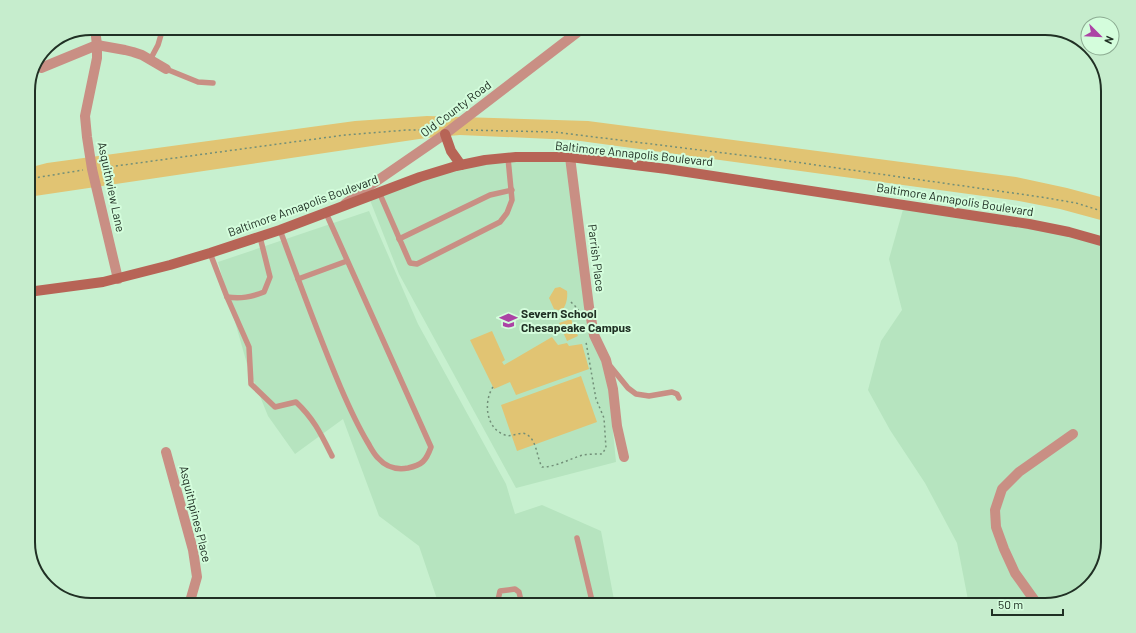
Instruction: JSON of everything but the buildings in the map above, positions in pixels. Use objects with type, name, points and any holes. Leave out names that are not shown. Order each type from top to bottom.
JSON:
[{"type":"street","name":"Asquithview Lane","points":[[96,35],[97,45],[93,79],[85,116],[92,169],[118,279]]},
{"type":"street","name":"Old County Road","points":[[342,206],[573,35]]},
{"type":"street","points":[[41,68],[97,45],[142,55],[166,69]]},
{"type":"street","points":[[441,132],[451,151],[461,165]]},
{"type":"street","name":"Baltimore Annapolis Boulevard","points":[[35,291],[118,279],[260,237],[420,176],[485,160],[508,158],[570,157],[694,173],[1022,223],[1069,232],[1101,241]]},
{"type":"street","name":"Parrish Place","points":[[570,157],[589,307],[594,335],[606,360],[613,390],[624,457]]},
{"type":"street","points":[[1034,598],[1015,573],[1004,549],[996,528],[995,510],[1002,489],[1019,472],[1073,434]]},
{"type":"street","name":"Asquithpines Place","points":[[166,452],[193,550],[197,577],[191,598]]},
{"type":"lane","points":[[150,60],[158,46],[161,35]]},
{"type":"lane","points":[[166,69],[198,82],[213,83]]},
{"type":"lane","points":[[378,192],[410,263],[417,264],[500,222],[507,213],[512,200],[508,158]]},
{"type":"lane","points":[[399,240],[490,195],[512,190]]},
{"type":"lane","points":[[280,230],[317,332],[354,421],[377,458],[387,466],[405,469],[421,464],[428,458],[431,448],[326,213]]},
{"type":"lane","points":[[227,297],[239,299],[252,297],[264,292],[270,278],[260,237]]},
{"type":"lane","points":[[210,253],[249,347],[251,384],[275,407],[296,402],[308,413],[321,433],[332,456]]},
{"type":"lane","points":[[298,279],[347,260]]},
{"type":"lane","points":[[606,360],[617,376],[636,394],[649,396],[672,392],[678,394],[679,398]]},
{"type":"lane","points":[[577,538],[591,598]]},
{"type":"lane","points":[[498,598],[500,591],[515,589],[519,592],[520,598]]},
{"type":"path","points":[[35,178],[345,135],[407,130],[441,132]]},
{"type":"path","points":[[459,130],[554,132],[780,160],[1042,197],[1076,203],[1101,211]]},
{"type":"path","points":[[571,302],[578,309],[581,321]]},
{"type":"path","points":[[492,387],[488,398],[487,408],[494,427],[506,436],[524,434],[529,435],[535,445],[542,468],[567,462],[583,455],[602,454],[606,448],[604,422],[596,396],[586,337]]},
{"type":"shaded area","points":[[427,116],[588,121],[1016,177],[1101,197],[1101,220],[1060,209],[1019,201],[573,140],[460,135],[426,138],[35,196],[35,166],[47,163],[355,121]]},
{"type":"shaded area","name":"Severn School Chesapeake Campus","points":[[570,157],[589,307],[606,360],[616,462],[516,488],[399,274],[368,195],[456,166]]},
{"type":"shaded area","points":[[904,206],[1101,242],[1101,542],[1098,560],[1092,573],[1076,589],[1052,598],[968,598],[957,543],[925,483],[890,430],[868,390],[881,341],[902,310],[889,259]]},
{"type":"shaded area","points":[[369,211],[418,324],[506,484],[515,514],[542,505],[601,531],[614,598],[437,598],[419,546],[379,516],[343,419],[295,454],[268,416],[247,364],[218,262]]},
{"type":"shaded area","points":[[560,287],[567,291],[565,306],[562,311],[554,309],[549,298],[555,288]]},
{"type":"shaded area","points":[[571,319],[578,336],[567,341],[559,323]]},
{"type":"shaded area","points":[[492,331],[505,360],[502,362],[504,365],[552,337],[558,345],[567,343],[569,346],[582,344],[589,369],[516,395],[510,382],[494,389],[470,340]]},
{"type":"shaded area","points":[[581,376],[597,422],[517,451],[501,405]]},
{"type":"place","name":"Severn School Chesapeake Campus","points":[[508,321]]}]
